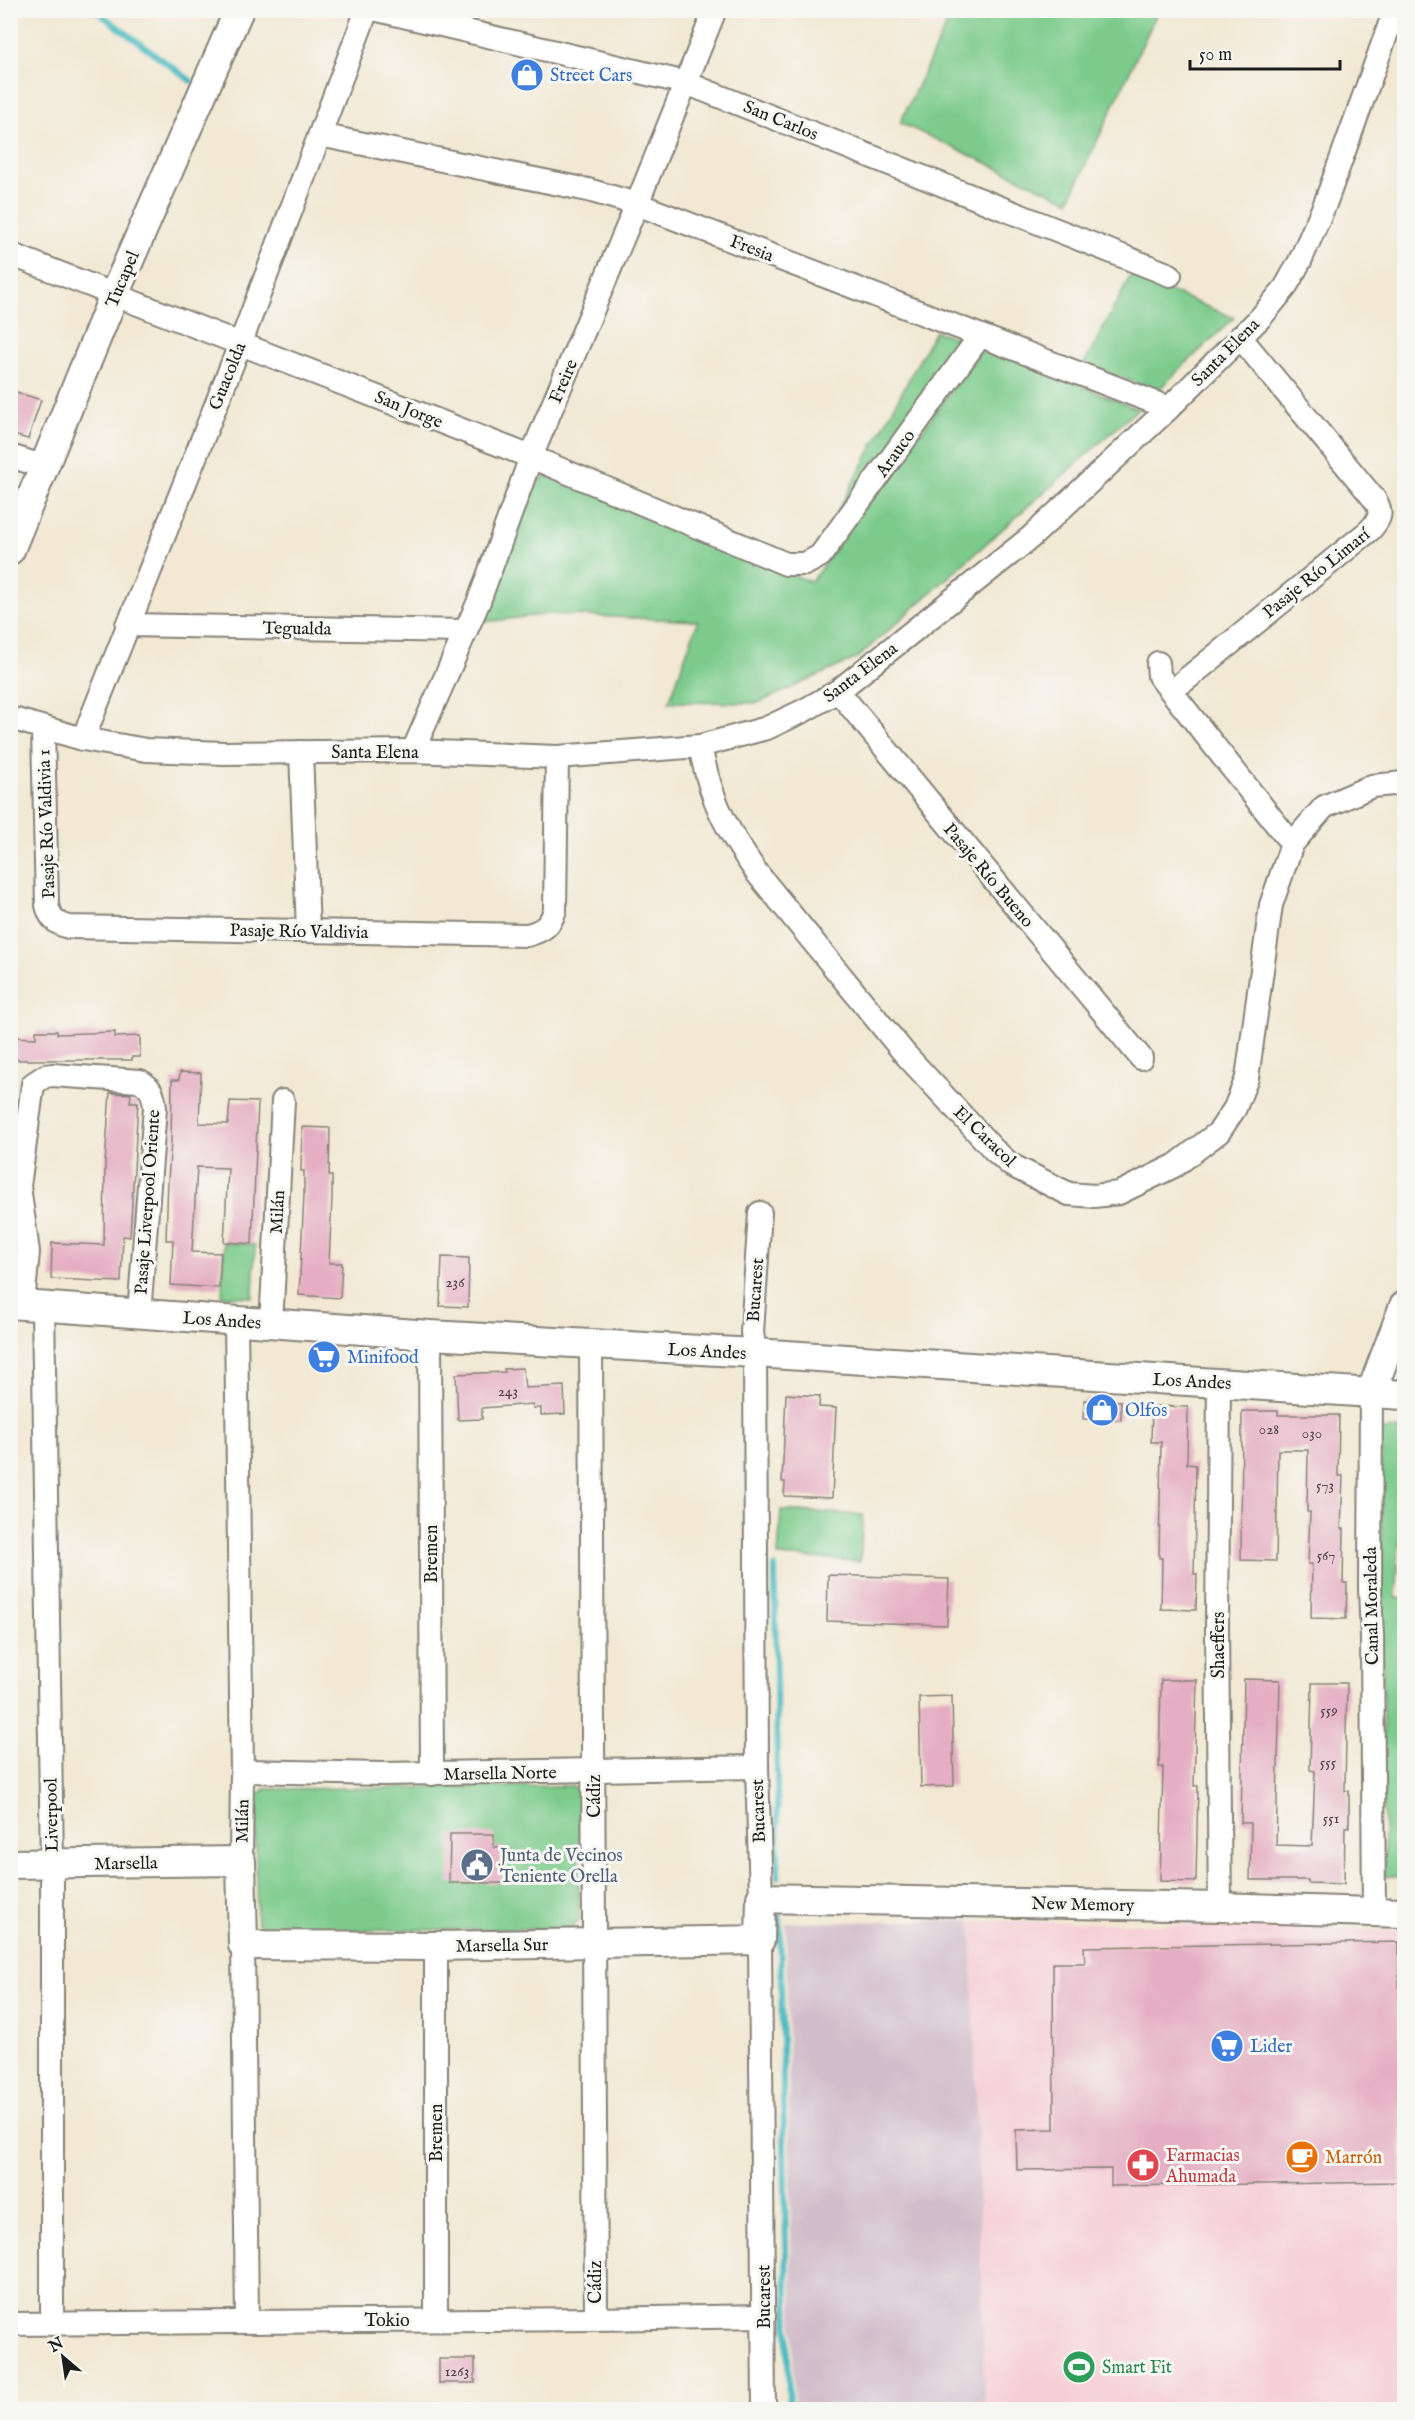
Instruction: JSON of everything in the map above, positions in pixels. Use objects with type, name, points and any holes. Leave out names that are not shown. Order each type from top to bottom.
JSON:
[{"type":"street","name":"Tucapel","points":[[10,550],[114,295],[239,10]]},
{"type":"street","name":"Guacolda","points":[[83,739],[241,342],[367,10]]},
{"type":"street","name":"San Carlos","points":[[378,10],[686,83],[1170,275]]},
{"type":"street","name":"Freire","points":[[412,752],[466,631],[531,457],[715,10]]},
{"type":"street","name":"Santa Elena","points":[[10,718],[83,739],[146,750],[224,753],[412,752],[558,757],[700,746],[767,728],[806,710],[838,691],[1031,537],[1169,408],[1261,317],[1285,288],[1300,261],[1325,204],[1395,10]]},
{"type":"street","name":"Fresia","points":[[320,135],[588,190],[637,204],[1169,408]]},
{"type":"street","name":"San Jorge","points":[[10,254],[241,342],[531,457],[786,564],[805,564]]},
{"type":"street","name":"Arauco","points":[[805,564],[820,556],[980,336]]},
{"type":"street","name":"Pasaje Río Limarí","points":[[1183,682],[1370,530],[1379,520],[1380,514],[1380,508],[1375,500],[1240,337]]},
{"type":"street","points":[[10,456],[45,467]]},
{"type":"street","name":"Tegualda","points":[[127,625],[466,631]]},
{"type":"street","points":[[1158,663],[1159,676],[1292,844]]},
{"type":"street","name":"Pasaje Río Bueno","points":[[838,691],[1141,1058]]},
{"type":"street","name":"Pasaje Río Valdivia 1","points":[[43,729],[47,905],[52,919]]},
{"type":"street","name":"El Caracol","points":[[700,746],[707,782],[720,815],[736,844],[757,873],[912,1061],[994,1150],[1011,1165],[1069,1194],[1094,1196],[1119,1193],[1176,1166],[1219,1132],[1234,1108],[1247,1078],[1271,905],[1292,844],[1324,807],[1372,786],[1404,783]]},
{"type":"street","points":[[301,752],[308,931]]},
{"type":"street","name":"Pasaje Río Valdivia","points":[[52,919],[59,925],[69,927],[527,935],[546,928],[555,910],[558,757]]},
{"type":"street","name":"Pasaje Liverpool Oriente","points":[[38,1080],[52,1075],[140,1081],[147,1084],[152,1091],[155,1108],[140,1314]]},
{"type":"street","name":"Liverpool","points":[[38,1080],[31,1091],[19,1186],[28,1252],[25,1305],[52,1864],[52,2324]]},
{"type":"street","name":"Milán","points":[[271,1324],[283,1101]]},
{"type":"street","name":"Bucarest","points":[[760,1213],[752,1332],[755,1353],[764,2409]]},
{"type":"street","name":"Los Andes","points":[[25,1305],[430,1335],[755,1353],[1404,1395]]},
{"type":"street","name":"Canal Moraleda","points":[[1374,1912],[1370,1589],[1371,1393],[1404,1306]]},
{"type":"street","name":"Milán","points":[[236,1321],[247,2321]]},
{"type":"street","name":"Bremen","points":[[430,1335],[432,1774]]},
{"type":"street","name":"Cádiz","points":[[591,1345],[595,1772],[596,2319]]},
{"type":"street","name":"Shaeffers","points":[[1219,1382],[1217,1629],[1220,1907]]},
{"type":"street","name":"Marsella Norte","points":[[242,1771],[432,1774],[757,1767]]},
{"type":"street","name":"Marsella","points":[[10,1864],[241,1861]]},
{"type":"street","name":"New Memory","points":[[761,1898],[1404,1913]]},
{"type":"street","name":"Marsella Sur","points":[[243,1945],[436,1946],[760,1940]]},
{"type":"street","name":"Bremen","points":[[436,1946],[436,2320]]},
{"type":"street","name":"Tokio","points":[[10,2324],[764,2316]]},
{"type":"shaded area","points":[[971,1920],[1404,1930],[1404,2409],[985,2409]]},
{"type":"shaded area","points":[[971,1920],[985,2409],[794,2409],[786,1923]]},
{"type":"green space","points":[[953,11],[1158,11],[1069,201],[900,123]]},
{"type":"green space","points":[[1131,275],[1234,318],[1157,391],[1084,364]]},
{"type":"green space","points":[[935,331],[961,339],[961,352],[814,555]]},
{"type":"green space","points":[[995,350],[1138,409],[857,658],[758,703],[669,702],[698,621],[548,614],[484,622],[537,481],[551,475],[811,582],[979,353]]},
{"type":"green space","points":[[224,1243],[255,1245],[253,1297],[222,1296]]},
{"type":"green space","points":[[1404,1429],[1396,1598],[1404,1599],[1402,1878],[1384,1876],[1381,1430]]},
{"type":"green space","points":[[781,1510],[863,1515],[860,1561],[778,1556]]},
{"type":"green space","points":[[573,1786],[580,1795],[579,1920],[569,1929],[269,1931],[257,1923],[255,1797],[265,1789]]},
{"type":"building","points":[[10,390],[41,400],[28,439],[10,434]]},
{"type":"building","points":[[36,1031],[57,1031],[57,1034],[115,1032],[115,1037],[140,1036],[140,1057],[132,1057],[132,1060],[10,1060],[10,1037],[36,1038]]},
{"type":"building","points":[[180,1072],[201,1073],[199,1123],[228,1124],[230,1101],[258,1102],[252,1244],[224,1242],[228,1168],[197,1167],[192,1252],[221,1253],[219,1288],[171,1285],[173,1240],[166,1240],[172,1080],[179,1080]]},
{"type":"building","points":[[110,1093],[131,1094],[130,1102],[138,1102],[130,1237],[123,1236],[121,1282],[51,1279],[52,1243],[104,1245],[105,1163]]},
{"type":"building","points":[[302,1127],[330,1128],[329,1176],[332,1176],[332,1198],[329,1263],[342,1263],[340,1298],[299,1295],[304,1195],[304,1171],[301,1171]]},
{"type":"building","points":[[442,1257],[469,1258],[468,1307],[440,1306]]},
{"type":"building","points":[[523,1368],[525,1388],[564,1386],[565,1414],[541,1415],[541,1408],[533,1408],[533,1404],[482,1408],[482,1419],[458,1420],[456,1374],[505,1372],[504,1369]]},
{"type":"building","points":[[786,1394],[820,1396],[819,1407],[836,1408],[832,1498],[784,1496],[785,1482],[782,1482]]},
{"type":"building","name":"Olfos","points":[[1084,1400],[1121,1401],[1121,1420],[1083,1419]]},
{"type":"building","points":[[1152,1406],[1188,1407],[1187,1464],[1196,1465],[1194,1574],[1197,1574],[1196,1610],[1161,1609],[1162,1558],[1159,1558],[1161,1442],[1151,1442]]},
{"type":"building","points":[[1242,1411],[1278,1411],[1278,1415],[1339,1415],[1338,1476],[1343,1476],[1341,1529],[1344,1529],[1343,1583],[1347,1583],[1346,1619],[1311,1618],[1312,1564],[1308,1564],[1310,1512],[1307,1512],[1308,1450],[1278,1450],[1276,1561],[1241,1560]]},
{"type":"building","points":[[828,1575],[949,1579],[947,1625],[827,1621]]},
{"type":"building","points":[[1244,1679],[1280,1680],[1276,1845],[1312,1846],[1315,1771],[1310,1770],[1312,1683],[1347,1683],[1345,1791],[1349,1791],[1349,1827],[1345,1827],[1344,1884],[1308,1883],[1308,1880],[1250,1880],[1251,1823],[1241,1823]]},
{"type":"building","points":[[1161,1680],[1197,1680],[1194,1786],[1198,1786],[1196,1882],[1160,1881],[1163,1767],[1159,1767]]},
{"type":"building","points":[[952,1696],[954,1786],[921,1787],[919,1697]]},
{"type":"building","name":"Junta de Vecinos Teniente Orella","points":[[450,1834],[494,1834],[494,1847],[505,1847],[505,1883],[449,1883]]},
{"type":"building","name":"Lider","points":[[1399,1942],[1401,2182],[1111,2186],[1111,2169],[1017,2170],[1016,2130],[1054,2129],[1053,1963],[1085,1963],[1084,1947]]},
{"type":"building","points":[[439,2359],[475,2359],[475,2383],[439,2383]]},
{"type":"waterway","points":[[95,10],[191,81]]},
{"type":"waterway","points":[[775,1567],[778,1877]]},
{"type":"waterway","points":[[778,1916],[780,1922],[789,2410]]},
{"type":"place","name":"Street Cars","points":[[527,75]]},
{"type":"place","name":"Minifood","points":[[324,1357]]},
{"type":"place","name":"Olfos","points":[[1102,1410]]},
{"type":"place","name":"Junta de Vecinos Teniente Orella","points":[[477,1865]]},
{"type":"place","name":"Lider","points":[[1227,2046]]},
{"type":"place","name":"Marrón","points":[[1302,2157]]},
{"type":"place","name":"Farmacias Ahumada","points":[[1143,2165]]},
{"type":"place","name":"Smart Fit","points":[[1079,2367]]}]
